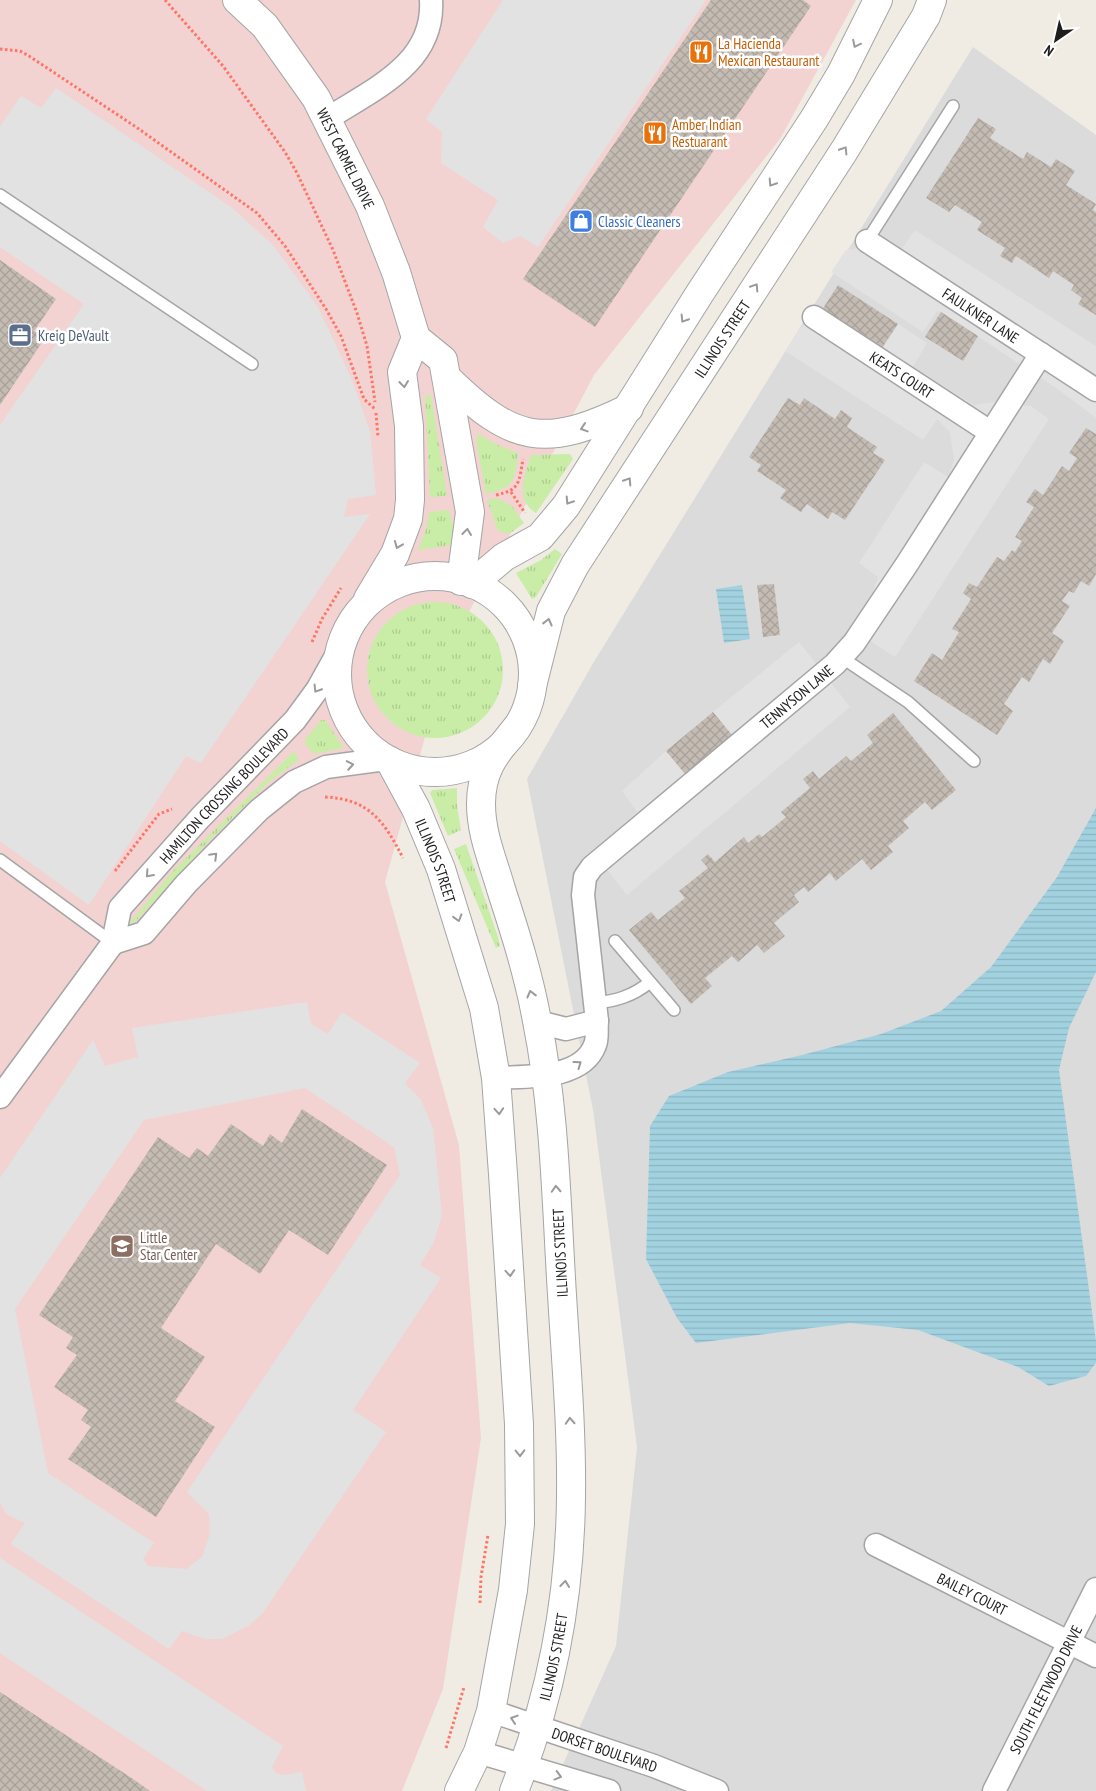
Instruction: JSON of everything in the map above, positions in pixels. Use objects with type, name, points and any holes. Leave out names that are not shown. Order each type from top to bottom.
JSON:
[{"type":"street","name":"WEST CARMEL DRIVE","points":[[237,0],[265,26],[282,48],[305,80],[327,119],[379,230],[396,272],[416,338]]},
{"type":"street","points":[[327,119],[393,76],[413,58],[427,36],[431,0]]},
{"type":"street","points":[[466,582],[540,537],[557,518],[823,104],[841,74],[878,0]]},
{"type":"street","name":"ILLINOIS STREET","points":[[519,1779],[537,1726],[554,1662],[562,1608],[571,1498],[570,1433],[555,1174],[538,1022],[523,962],[488,848],[482,818],[483,776],[492,758],[517,728],[527,708],[551,611],[575,565],[844,151],[926,16],[932,0]]},
{"type":"street","name":"FAULKNER LANE","points":[[867,241],[1096,390]]},
{"type":"street","name":"KEATS COURT","points":[[814,317],[990,432]]},
{"type":"street","points":[[466,582],[470,512],[447,378],[443,360],[416,338],[402,372],[409,426],[410,500],[408,519],[395,554],[363,608],[349,626],[340,647],[337,686],[344,710],[357,734],[365,743],[388,760],[410,768],[430,772],[450,771],[470,766],[494,752],[517,728]]},
{"type":"street","name":"TENNYSON LANE","points":[[496,1078],[545,1075],[571,1069],[590,1053],[596,1039],[596,1012],[582,895],[585,877],[592,867],[841,657],[854,643],[908,564],[1041,354]]},
{"type":"street","points":[[447,378],[469,400],[503,424],[529,434],[571,432],[598,423],[629,408]]},
{"type":"street","points":[[363,608],[380,593],[411,579],[434,577],[466,582],[489,593],[504,606],[518,623],[527,643],[532,664],[532,686]]},
{"type":"street","name":"HAMILTON CROSSING BOULEVARD","points":[[0,1097],[113,943],[120,908],[200,818],[295,720],[317,690],[340,647]]},
{"type":"street","points":[[113,943],[144,932],[186,884],[259,810],[294,782],[326,767],[388,760]]},
{"type":"street","name":"ILLINOIS STREET","points":[[388,760],[416,808],[441,869],[455,910],[484,1008],[496,1078],[518,1415],[520,1524],[513,1590],[491,1711],[478,1752],[459,1791]]},
{"type":"street","points":[[538,1022],[566,1029],[596,1012]]},
{"type":"street","name":"BAILEY COURT","points":[[876,1545],[1096,1656]]},
{"type":"street","name":"SOUTH FLEETWOOD DRIVE","points":[[994,1791],[1096,1588]]},
{"type":"street","name":"DORSET BOULEVARD","points":[[491,1711],[654,1766],[717,1791]]},
{"type":"street","points":[[478,1752],[519,1779],[609,1791]]},
{"type":"lane","points":[[867,241],[953,106]]},
{"type":"lane","points":[[0,194],[252,364]]},
{"type":"lane","points":[[841,657],[908,702],[974,761]]},
{"type":"lane","points":[[0,860],[113,943]]},
{"type":"lane","points":[[615,941],[674,1010]]},
{"type":"lane","points":[[596,1012],[615,1001],[639,991],[650,982]]},
{"type":"path","points":[[165,0],[223,66],[285,152],[297,173],[333,250],[357,313],[366,346],[379,441]]},
{"type":"path","points":[[0,49],[20,51],[29,56],[136,127],[257,213],[285,246],[326,309],[341,336],[364,399],[367,404],[376,410]]},
{"type":"path","points":[[494,496],[511,492],[518,484],[524,453]]},
{"type":"path","points":[[511,492],[531,519]]},
{"type":"path","points":[[308,650],[322,619],[345,581]]},
{"type":"path","points":[[323,792],[325,797],[348,801],[375,814],[386,826],[404,861]]},
{"type":"path","points":[[480,1610],[481,1576],[489,1531]]},
{"type":"path","points":[[444,1752],[465,1684]]},
{"type":"shaded area","points":[[0,0],[856,0],[780,139],[594,375],[449,650],[385,882],[459,1145],[481,1438],[443,1689],[402,1791],[0,1791]]},
{"type":"shaded area","points":[[503,0],[706,0],[538,247],[520,236],[503,243],[483,227],[498,200],[441,163],[442,132],[426,119]]},
{"type":"shaded area","points":[[973,47],[1096,135],[1096,1791],[551,1791],[616,1646],[637,1447],[593,1110],[527,779],[595,660]]},
{"type":"shaded area","points":[[56,88],[231,207],[272,244],[318,307],[352,380],[370,431],[376,495],[348,499],[344,517],[370,514],[201,763],[186,756],[89,905],[0,841],[0,425],[84,304],[0,247],[0,126],[21,96],[41,108]]},
{"type":"shaded area","points":[[915,230],[1096,346],[1096,418],[1056,388],[941,312],[937,311],[923,332],[831,272],[846,250],[889,244],[901,250]]},
{"type":"shaded area","points":[[822,310],[882,348],[898,324],[927,343],[913,367],[974,405],[994,402],[1031,406],[1049,419],[895,657],[850,628],[872,594],[878,577],[859,563],[924,462],[948,477],[954,460],[950,432],[937,419],[923,440],[785,351],[798,331]]},
{"type":"shaded area","points":[[799,642],[850,707],[627,895],[592,851],[637,812],[622,791],[666,751],[686,774],[732,736],[713,712]]},
{"type":"shaded area","points":[[307,1002],[311,1024],[328,1034],[342,1012],[420,1063],[405,1083],[421,1100],[433,1128],[442,1215],[434,1242],[420,1265],[441,1278],[353,1410],[386,1432],[262,1614],[248,1626],[222,1639],[205,1639],[182,1631],[169,1649],[11,1544],[25,1523],[6,1514],[0,1502],[0,1178],[93,1040],[105,1066],[138,1057],[132,1028]],"holes":[[[305,1088],[394,1147],[400,1175],[187,1492],[209,1514],[210,1534],[202,1557],[186,1569],[148,1566],[143,1559],[154,1543],[48,1473],[15,1309],[144,1120]]]},
{"type":"shaded area","points":[[0,1558],[283,1746],[272,1767],[276,1773],[283,1775],[302,1772],[306,1791],[207,1791],[0,1653]]},
{"type":"green space","points":[[431,395],[447,496],[430,497],[425,396]]},
{"type":"green space","points":[[477,433],[498,445],[518,453],[516,470],[512,481],[503,489],[486,494],[477,447]]},
{"type":"green space","points":[[570,454],[573,459],[536,513],[529,508],[523,494],[524,479],[531,455]]},
{"type":"green space","points":[[497,498],[512,506],[524,523],[509,534],[498,531],[487,500]]},
{"type":"green space","points":[[449,510],[457,540],[453,545],[418,550],[426,529],[429,512]]},
{"type":"green space","points":[[555,549],[562,554],[536,597],[532,599],[516,573],[541,560]]},
{"type":"green space","points":[[435,602],[461,607],[473,613],[483,622],[492,632],[498,644],[503,670],[498,696],[492,708],[483,718],[473,727],[461,733],[435,738],[409,733],[397,727],[387,718],[378,708],[372,696],[367,670],[372,644],[378,632],[387,622],[397,613],[409,607]]},
{"type":"green space","points":[[321,720],[325,720],[344,748],[313,754],[304,741]]},
{"type":"green space","points":[[294,751],[299,760],[270,781],[207,843],[134,923],[129,923],[173,871]]},
{"type":"green space","points":[[457,788],[457,806],[461,830],[448,836],[430,793],[432,790]]},
{"type":"green space","points":[[466,844],[498,937],[500,946],[496,948],[454,849]]},
{"type":"water","points":[[742,585],[750,639],[724,643],[716,589]]},
{"type":"water","points":[[1096,808],[1096,972],[1069,1028],[1059,1070],[1096,1341],[1096,1363],[1086,1376],[1049,1386],[1018,1367],[918,1330],[850,1323],[696,1343],[677,1318],[646,1259],[650,1126],[669,1096],[728,1072],[881,1034],[941,1011],[991,967],[1057,877]]},
{"type":"building","points":[[711,0],[803,0],[811,6],[595,327],[523,279]]},
{"type":"building","points":[[978,118],[996,129],[990,138],[1023,159],[1027,152],[1051,167],[1056,159],[1075,171],[1066,185],[1096,204],[1093,210],[1096,212],[1096,315],[1078,304],[1082,298],[1071,290],[1074,285],[1053,271],[1049,278],[1016,256],[1012,263],[1000,256],[1005,248],[977,230],[982,222],[955,205],[949,212],[926,198]]},
{"type":"building","name":"Kreig DeVault","points":[[0,260],[56,299],[34,331],[45,338],[0,405]]},
{"type":"building","points":[[838,285],[898,324],[882,348],[822,310]]},
{"type":"building","points":[[941,312],[978,336],[963,361],[925,337]]},
{"type":"building","points":[[788,398],[800,405],[804,398],[835,419],[841,410],[852,418],[847,427],[877,447],[873,453],[885,460],[845,520],[832,512],[828,519],[807,504],[801,512],[780,498],[786,490],[757,471],[761,465],[749,457]]},
{"type":"building","points":[[1086,428],[1096,434],[1096,574],[1089,586],[1081,581],[1074,593],[1069,591],[1062,601],[1070,606],[1052,633],[1064,641],[1050,664],[1043,659],[1029,682],[1022,677],[1004,704],[1013,711],[997,735],[914,681],[932,653],[942,660],[959,632],[952,629],[971,599],[963,593],[969,583],[977,587],[997,557],[1004,561],[1012,550],[1015,552],[1022,541],[1015,537],[1034,507],[1026,502],[1035,489],[1043,495],[1062,466],[1069,471],[1077,458],[1069,453]]},
{"type":"building","points":[[774,584],[780,635],[763,637],[757,585]]},
{"type":"building","points":[[713,712],[732,735],[685,774],[666,751]]},
{"type":"building","points":[[893,713],[956,790],[932,810],[925,802],[903,821],[909,828],[888,846],[893,852],[871,870],[862,859],[836,881],[830,873],[808,892],[804,887],[794,895],[799,902],[774,923],[785,936],[764,953],[757,945],[738,962],[732,956],[705,978],[712,986],[691,1004],[629,930],[651,912],[658,920],[685,898],[679,891],[708,868],[701,860],[708,854],[715,862],[744,837],[748,843],[759,834],[762,837],[786,817],[781,812],[810,788],[803,779],[813,771],[819,779],[846,756],[851,761],[873,743],[867,735]]},
{"type":"building","points":[[302,1109],[387,1165],[328,1255],[289,1230],[260,1274],[216,1244],[161,1328],[205,1357],[175,1401],[215,1427],[156,1517],[68,1459],[91,1427],[81,1420],[88,1410],[54,1387],[77,1355],[66,1348],[73,1337],[39,1315],[158,1137],[189,1158],[197,1148],[208,1156],[231,1124],[263,1146],[270,1134],[282,1143]]},
{"type":"building","points":[[0,1692],[133,1779],[150,1791],[0,1791]]},
{"type":"place","name":"La Hacienda Mexican Restaurant","points":[[701,52]]},
{"type":"place","name":"Amber Indian Restuarant","points":[[655,133]]},
{"type":"place","name":"Classic Cleaners","points":[[581,221]]},
{"type":"place","name":"Kreig DeVault","points":[[20,335]]},
{"type":"place","name":"Little Star Center","points":[[122,1246]]}]
